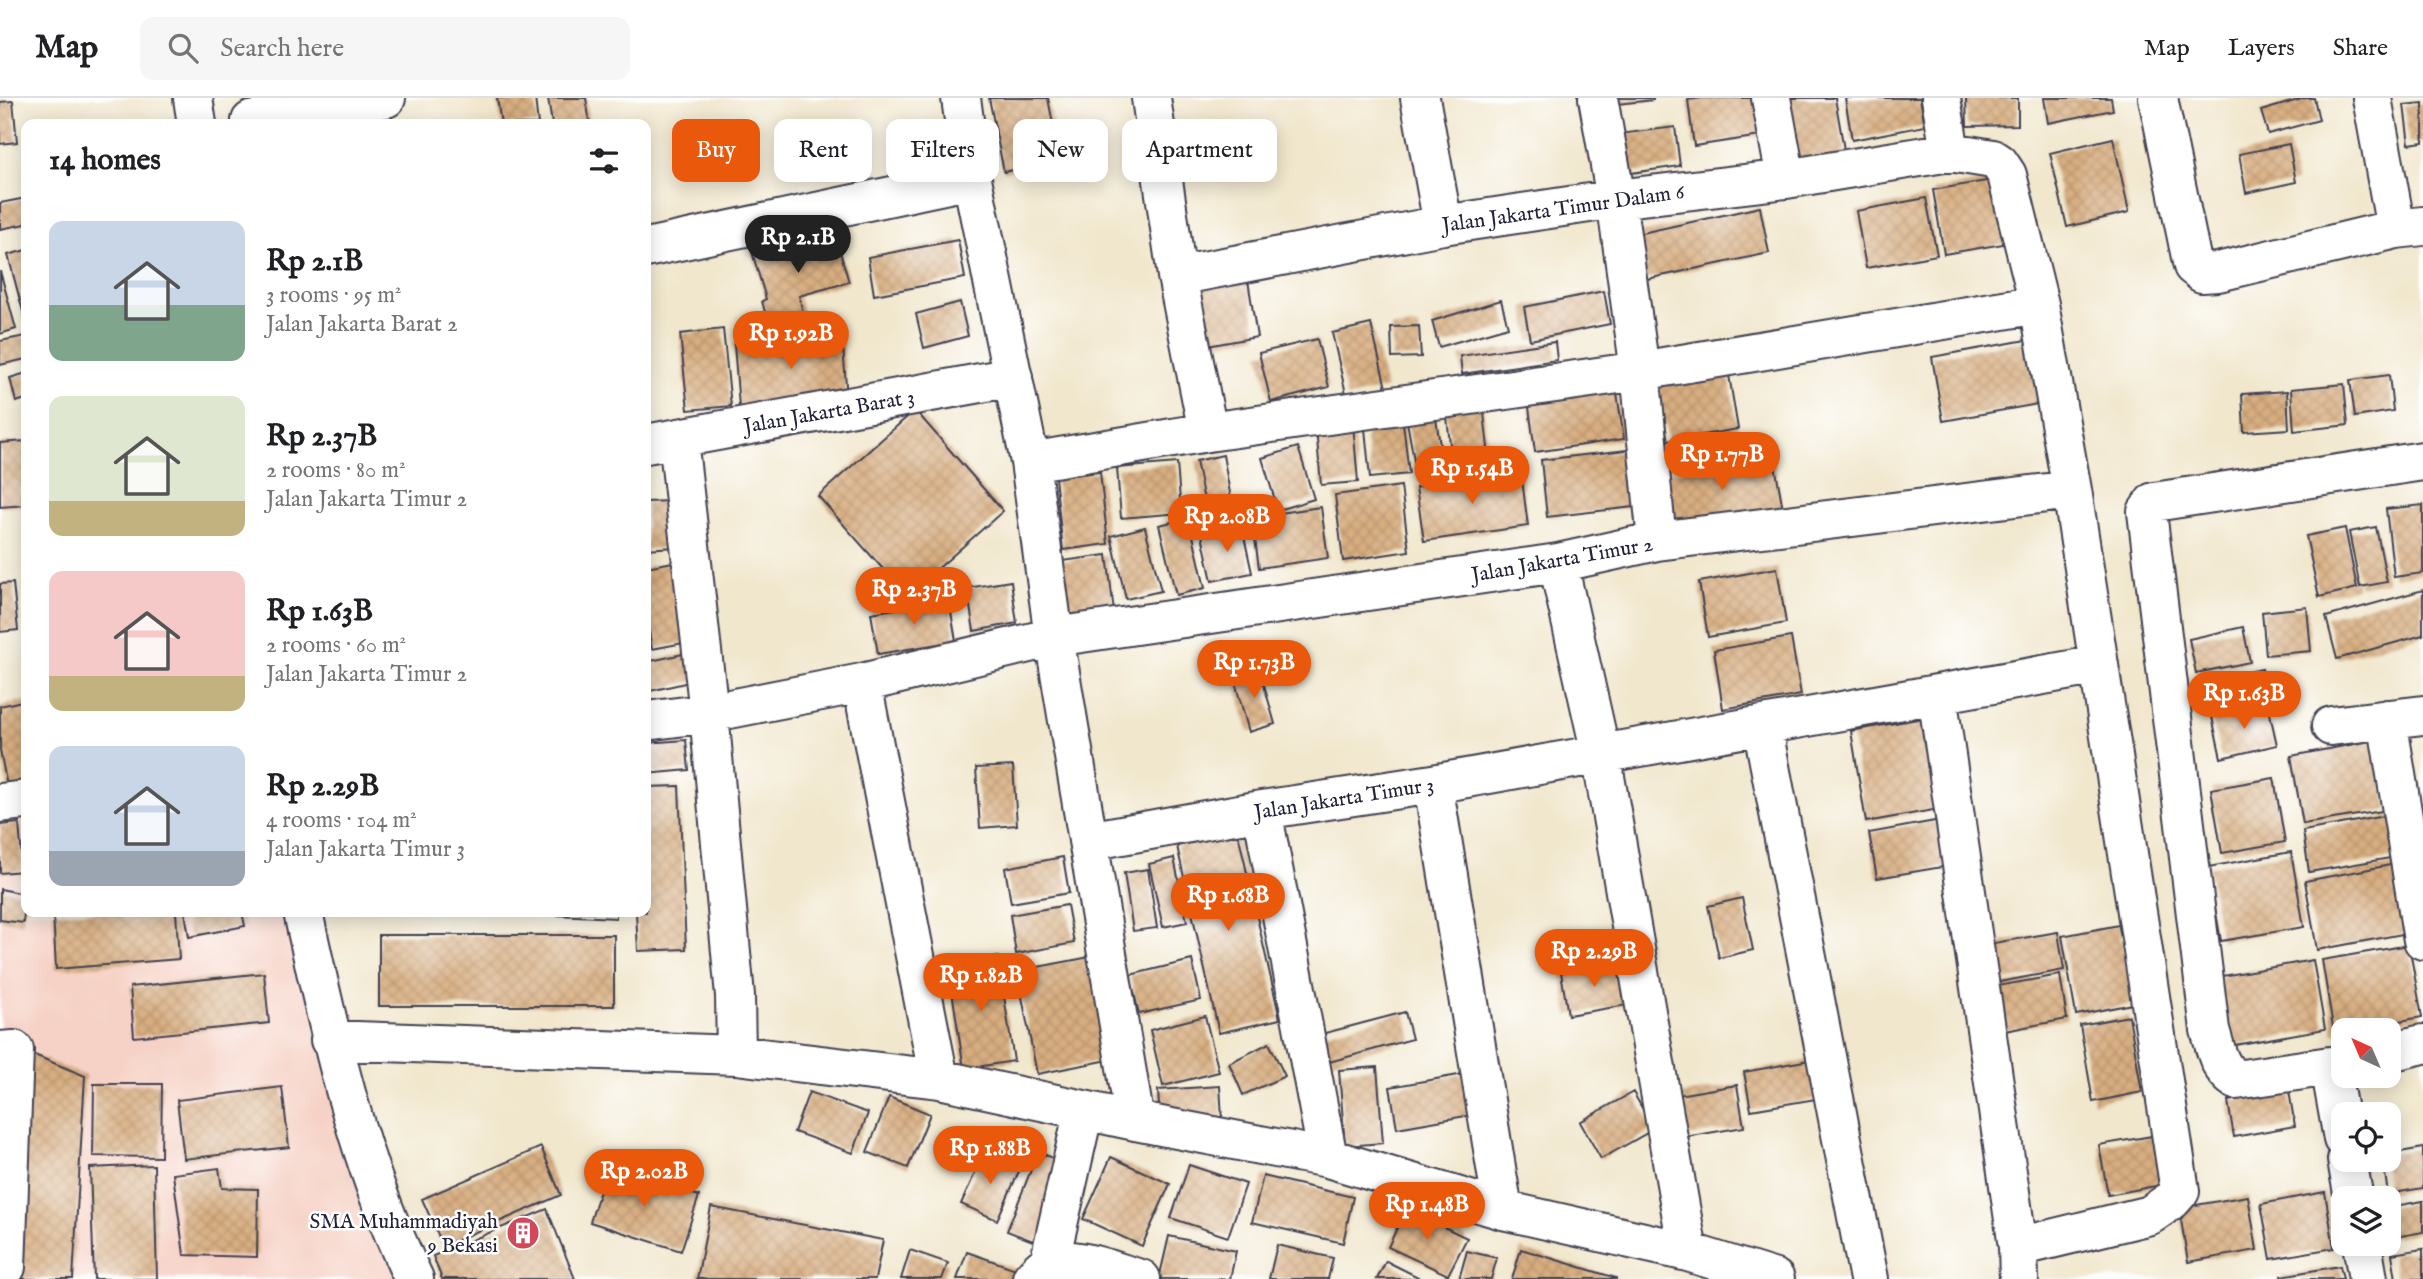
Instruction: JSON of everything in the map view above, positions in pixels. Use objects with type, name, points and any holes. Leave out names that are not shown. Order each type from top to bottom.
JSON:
[{"type":"street","points":[[193,98],[196,119]]},
{"type":"street","points":[[250,115],[386,98]]},
{"type":"street","points":[[961,98],[964,119]]},
{"type":"street","points":[[1151,98],[1177,276],[1208,432]]},
{"type":"street","points":[[1420,98],[1443,225]]},
{"type":"street","points":[[1598,98],[1616,200],[1640,371],[1657,541]]},
{"type":"street","points":[[1771,98],[1786,178]]},
{"type":"street","points":[[1941,98],[1950,152]]},
{"type":"street","points":[[2158,98],[2193,266],[2202,273],[2218,272],[2409,228],[2372,98]]},
{"type":"street","name":"Jalan Jakarta Timur Dalam 6","points":[[1177,276],[1443,225],[1786,178],[1950,152],[1993,159],[2007,175],[2039,304],[2072,489],[2180,1191],[2167,1205],[2150,1215],[2018,1263]]},
{"type":"street","points":[[651,247],[958,182]]},
{"type":"street","points":[[973,182],[1030,462],[1054,637],[1135,1121]]},
{"type":"street","points":[[1030,462],[1208,432],[1640,371],[2039,304]]},
{"type":"street","name":"Jalan Jakarta Barat 3","points":[[662,442],[1013,377]]},
{"type":"street","points":[[662,442],[709,713],[735,996],[736,1055]]},
{"type":"street","points":[[2331,1066],[2236,1080],[2226,1073],[2219,1063],[2210,1030],[2147,512],[2154,502],[2423,461]]},
{"type":"street","name":"Jalan Jakarta Timur 2","points":[[651,720],[709,713],[862,682],[1054,637],[1558,563],[1657,541],[2072,489]]},
{"type":"street","points":[[1558,563],[1601,754],[1688,1252]]},
{"type":"street","name":"Jalan Jakarta Timur 3","points":[[1088,841],[1262,810],[1433,784],[2099,665]]},
{"type":"street","points":[[862,682],[939,1079]]},
{"type":"street","points":[[1937,694],[2018,1263]]},
{"type":"street","points":[[2331,726],[2405,717],[2423,940]]},
{"type":"street","points":[[1762,725],[1869,1279]]},
{"type":"street","points":[[1433,784],[1503,1210]]},
{"type":"street","points":[[0,803],[21,801]]},
{"type":"street","points":[[1262,810],[1328,1158]]},
{"type":"street","points":[[304,917],[330,1040],[374,1186],[414,1279]]},
{"type":"street","points":[[330,1040],[736,1055],[939,1079],[1084,1111],[1328,1158],[1503,1210],[1688,1252],[1775,1279]]},
{"type":"street","points":[[2401,1049],[2423,1044]]},
{"type":"street","points":[[0,1051],[14,1050],[6,1267],[0,1267]]},
{"type":"street","points":[[1040,1271],[1084,1111]]},
{"type":"street","points":[[2364,1256],[2368,1279]]},
{"type":"street","points":[[1040,1271],[1063,1260],[1141,1279]]},
{"type":"shaded area","points":[[21,801],[21,917],[305,917],[414,1279],[0,1279],[0,803]]},
{"type":"building","points":[[497,98],[535,98],[537,119],[500,119]]},
{"type":"building","points":[[548,98],[586,98],[589,119],[551,119]]},
{"type":"building","points":[[989,98],[1048,98],[1052,119],[1013,119],[1013,170],[1004,172],[999,147],[999,119],[993,119]]},
{"type":"building","points":[[1607,98],[1653,98],[1653,100],[1608,105]]},
{"type":"building","points":[[1756,98],[1761,136],[1694,146],[1688,100]]},
{"type":"building","points":[[1775,98],[1835,98],[1846,161],[1788,171]]},
{"type":"building","points":[[1845,98],[1920,98],[1925,126],[1852,140]]},
{"type":"building","points":[[1966,98],[2018,98],[2018,125],[1967,126]]},
{"type":"building","points":[[2044,98],[2111,98],[2113,110],[2048,123]]},
{"type":"building","points":[[2305,98],[2314,98],[2319,120],[2268,134],[2261,111]]},
{"type":"building","points":[[13,101],[17,142],[0,144],[0,102]]},
{"type":"building","points":[[2423,103],[2423,142],[2409,144],[2404,105]]},
{"type":"building","points":[[1675,127],[1680,166],[1624,174],[1619,134]]},
{"type":"building","points":[[2113,138],[2129,212],[2067,227],[2050,153]]},
{"type":"building","points":[[2289,144],[2296,182],[2246,193],[2239,154]]},
{"type":"building","points":[[1998,179],[2009,243],[1944,254],[1933,190]]},
{"type":"building","points":[[1926,198],[1937,255],[1866,268],[1856,211]]},
{"type":"building","points":[[21,199],[21,225],[0,229],[0,203]]},
{"type":"building","points":[[1760,207],[1769,253],[1647,279],[1637,234]]},
{"type":"building","points":[[833,228],[849,282],[799,296],[805,321],[770,331],[762,301],[766,299],[752,252]]},
{"type":"building","points":[[958,240],[965,278],[874,295],[868,257]]},
{"type":"building","points":[[21,251],[21,304],[8,255]]},
{"type":"building","points":[[0,271],[16,329],[0,334]]},
{"type":"building","points":[[1247,274],[1257,337],[1207,346],[1197,283]]},
{"type":"building","points":[[1604,291],[1610,324],[1530,340],[1524,307]]},
{"type":"building","points":[[1501,300],[1508,327],[1439,347],[1432,321]]},
{"type":"building","points":[[960,302],[968,336],[924,348],[916,314]]},
{"type":"building","points":[[1371,324],[1386,388],[1347,398],[1332,333]]},
{"type":"building","points":[[1419,326],[1421,357],[1392,358],[1391,327]]},
{"type":"building","points":[[723,329],[731,406],[688,410],[680,334]]},
{"type":"building","points":[[842,334],[847,398],[739,407],[734,344]]},
{"type":"building","points":[[21,337],[21,360],[0,365],[0,341]]},
{"type":"building","points":[[1317,339],[1329,387],[1271,402],[1259,353]]},
{"type":"building","points":[[2032,339],[2043,403],[1943,421],[1932,357]]},
{"type":"building","points":[[1555,342],[1557,360],[1462,374],[1460,356]]},
{"type":"building","points":[[1728,369],[1738,429],[1668,441],[1658,382]]},
{"type":"building","points":[[21,375],[21,400],[16,402],[10,378]]},
{"type":"building","points":[[2389,375],[2393,411],[2355,417],[2350,380]]},
{"type":"building","points":[[2344,384],[2348,425],[2294,431],[2291,389]]},
{"type":"building","points":[[1616,387],[1624,439],[1535,452],[1528,400]]},
{"type":"building","points":[[2287,391],[2289,429],[2244,432],[2242,394]]},
{"type":"building","points":[[1483,404],[1490,466],[1453,471],[1446,408]]},
{"type":"building","points":[[915,410],[1003,511],[907,596],[818,496]]},
{"type":"building","points":[[1435,411],[1444,473],[1417,477],[1406,416]]},
{"type":"building","points":[[1402,414],[1409,474],[1370,478],[1364,419]]},
{"type":"building","points":[[1353,424],[1358,482],[1321,485],[1316,427]]},
{"type":"building","points":[[21,441],[21,505],[0,507],[0,443]]},
{"type":"building","points":[[1298,447],[1314,499],[1278,510],[1262,458]]},
{"type":"building","points":[[1635,449],[1642,506],[1547,517],[1541,460]]},
{"type":"building","points":[[1773,454],[1783,509],[1670,529],[1661,474]]},
{"type":"building","points":[[1223,455],[1234,515],[1208,520],[1196,461]]},
{"type":"building","points":[[1177,463],[1181,513],[1121,518],[1117,468]]},
{"type":"building","points":[[1100,472],[1108,544],[1063,550],[1055,477]]},
{"type":"building","points":[[1521,472],[1528,526],[1424,541],[1416,487]]},
{"type":"building","points":[[1401,486],[1409,551],[1343,561],[1335,495]]},
{"type":"building","points":[[671,501],[674,547],[651,549],[651,502]]},
{"type":"building","points":[[2423,505],[2423,573],[2394,577],[2386,509]]},
{"type":"building","points":[[1321,507],[1328,558],[1259,568],[1252,517]]},
{"type":"building","points":[[1189,518],[1205,588],[1176,595],[1159,525]]},
{"type":"building","points":[[1145,527],[1161,591],[1126,599],[1111,536]]},
{"type":"building","points":[[1242,527],[1252,573],[1212,581],[1202,535]]},
{"type":"building","points":[[2376,527],[2387,582],[2360,587],[2349,532]]},
{"type":"building","points":[[2345,528],[2357,588],[2319,597],[2306,536]]},
{"type":"building","points":[[1107,555],[1115,620],[1064,627],[1055,562]]},
{"type":"building","points":[[679,561],[694,641],[652,649],[651,566]]},
{"type":"building","points":[[1777,568],[1786,623],[1708,637],[1699,582]]},
{"type":"building","points":[[1011,581],[1017,623],[974,631],[967,588]]},
{"type":"building","points":[[13,583],[18,630],[0,632],[0,584]]},
{"type":"building","points":[[2423,590],[2423,635],[2337,659],[2326,617]]},
{"type":"building","points":[[949,600],[956,641],[878,654],[871,613]]},
{"type":"building","points":[[2307,607],[2311,651],[2266,655],[2262,612]]},
{"type":"building","points":[[2243,627],[2250,662],[2196,673],[2189,639]]},
{"type":"building","points":[[1791,637],[1801,695],[1723,709],[1714,650]]},
{"type":"building","points":[[692,652],[698,680],[651,691],[651,661]]},
{"type":"building","points":[[1259,667],[1275,724],[1249,732],[1233,675]]},
{"type":"building","points":[[2262,669],[2268,696],[2205,709],[2200,682]]},
{"type":"building","points":[[21,701],[21,793],[9,796],[0,750],[0,706]]},
{"type":"building","points":[[2268,705],[2277,745],[2221,758],[2212,717]]},
{"type":"building","points":[[1923,718],[1939,809],[1866,822],[1851,731]]},
{"type":"building","points":[[686,740],[689,770],[651,774],[651,743]]},
{"type":"building","points":[[2376,740],[2388,810],[2303,824],[2291,756]]},
{"type":"building","points":[[1013,766],[1017,825],[980,828],[976,768]]},
{"type":"building","points":[[2274,778],[2285,842],[2222,853],[2211,789]]},
{"type":"building","points":[[679,786],[686,949],[638,951],[636,917],[651,917],[651,787]]},
{"type":"building","points":[[2395,814],[2402,856],[2309,872],[2303,831]]},
{"type":"building","points":[[1946,819],[1954,865],[1877,878],[1869,833]]},
{"type":"building","points":[[19,823],[21,871],[0,873],[0,825]]},
{"type":"building","points":[[1238,833],[1280,1019],[1219,1033],[1177,846]]},
{"type":"building","points":[[2291,852],[2304,927],[2221,941],[2208,867]]},
{"type":"building","points":[[1063,857],[1069,893],[1011,903],[1005,868]]},
{"type":"building","points":[[1174,858],[1187,922],[1163,927],[1149,864]]},
{"type":"building","points":[[2396,864],[2408,933],[2317,950],[2305,881]]},
{"type":"building","points":[[1148,869],[1157,928],[1133,931],[1124,873]]},
{"type":"building","points":[[0,889],[21,893],[23,923],[0,920]]},
{"type":"building","points":[[1742,898],[1753,950],[1719,958],[1708,906]]},
{"type":"building","points":[[1067,905],[1074,943],[1016,954],[1010,915]]},
{"type":"building","points":[[53,917],[176,917],[179,959],[56,969]]},
{"type":"building","points":[[186,917],[243,917],[245,926],[189,937]]},
{"type":"building","points":[[2119,925],[2133,1004],[2076,1015],[2062,936]]},
{"type":"building","points":[[2058,932],[2064,970],[1994,983],[1988,944]]},
{"type":"building","points":[[379,935],[614,935],[614,1006],[379,1006]]},
{"type":"building","points":[[2409,945],[2422,1017],[2401,1021],[2401,1018],[2332,1018],[2322,960]]},
{"type":"building","points":[[998,957],[1014,1061],[964,1069],[948,965]]},
{"type":"building","points":[[1090,957],[1109,1060],[1037,1074],[1017,971]]},
{"type":"building","points":[[1192,960],[1201,1000],[1139,1014],[1130,975]]},
{"type":"building","points":[[2313,960],[2325,1029],[2229,1046],[2217,977]]},
{"type":"building","points":[[1620,962],[1627,1005],[1568,1015],[1561,972]]},
{"type":"building","points":[[264,973],[269,1023],[134,1037],[130,987]]},
{"type":"building","points":[[2060,975],[2067,1019],[2005,1031],[1997,986]]},
{"type":"building","points":[[1405,1012],[1412,1039],[1322,1064],[1314,1036]]},
{"type":"building","points":[[1205,1016],[1219,1072],[1163,1086],[1150,1030]]},
{"type":"building","points":[[2129,1016],[2142,1092],[2093,1102],[2080,1025]]},
{"type":"building","points":[[1269,1043],[1285,1076],[1243,1095],[1229,1063]]},
{"type":"building","points":[[20,1049],[85,1076],[73,1279],[6,1279]]},
{"type":"building","points":[[1815,1059],[1822,1098],[1751,1110],[1744,1072]]},
{"type":"building","points":[[1377,1067],[1383,1143],[1345,1146],[1339,1070]]},
{"type":"building","points":[[1470,1073],[1477,1114],[1397,1128],[1390,1087]]},
{"type":"building","points":[[94,1084],[162,1084],[161,1157],[93,1156]]},
{"type":"building","points":[[1737,1085],[1744,1127],[1673,1139],[1666,1097]]},
{"type":"building","points":[[1220,1086],[1222,1117],[1160,1121],[1158,1090]]},
{"type":"building","points":[[282,1087],[289,1147],[184,1159],[177,1100]]},
{"type":"building","points":[[2289,1091],[2295,1126],[2234,1137],[2228,1101]]},
{"type":"building","points":[[809,1092],[868,1113],[853,1153],[794,1132]]},
{"type":"building","points":[[1633,1092],[1654,1129],[1601,1159],[1580,1122]]},
{"type":"building","points":[[889,1097],[930,1114],[908,1168],[867,1152]]},
{"type":"building","points":[[2158,1135],[2166,1184],[2108,1195],[2099,1145]]},
{"type":"building","points":[[541,1147],[561,1195],[443,1246],[422,1199]]},
{"type":"building","points":[[2423,1148],[2423,1188],[2401,1192],[2401,1186],[2387,1186],[2385,1172],[2401,1172],[2401,1152]]},
{"type":"building","points":[[1038,1152],[1068,1164],[1038,1243],[1007,1231]]},
{"type":"building","points":[[984,1153],[1020,1169],[997,1220],[961,1204]]},
{"type":"building","points":[[1111,1157],[1170,1184],[1142,1246],[1083,1219]]},
{"type":"building","points":[[154,1165],[157,1279],[94,1279],[90,1168]]},
{"type":"building","points":[[1189,1165],[1246,1184],[1228,1237],[1171,1218]]},
{"type":"building","points":[[608,1166],[699,1196],[681,1251],[590,1222]]},
{"type":"building","points":[[219,1168],[222,1188],[258,1189],[257,1257],[184,1255],[173,1174]]},
{"type":"building","points":[[1263,1176],[1353,1197],[1343,1243],[1252,1222]]},
{"type":"building","points":[[2325,1192],[2331,1249],[2271,1259],[2261,1204]]},
{"type":"building","points":[[2248,1196],[2257,1250],[2188,1262],[2179,1208]]},
{"type":"building","points":[[2423,1201],[2423,1232],[2401,1236],[2401,1205]]},
{"type":"building","points":[[711,1207],[883,1240],[875,1279],[697,1279]]},
{"type":"building","name":"SMA Muhammadiyah 9 Bekasi","points":[[547,1209],[575,1279],[442,1279],[433,1256]]},
{"type":"building","points":[[1406,1209],[1467,1238],[1448,1275],[1388,1247]]},
{"type":"building","points":[[1169,1236],[1236,1251],[1230,1279],[1159,1279]]},
{"type":"building","points":[[1277,1245],[1333,1258],[1328,1279],[1269,1279]]},
{"type":"building","points":[[1521,1249],[1616,1278],[1616,1279],[1512,1279]]},
{"type":"building","points":[[2423,1249],[2423,1279],[2396,1279],[2392,1256],[2401,1256],[2401,1253]]},
{"type":"building","points":[[910,1250],[948,1263],[942,1279],[901,1279]]},
{"type":"building","points":[[1467,1251],[1497,1258],[1491,1279],[1459,1279]]},
{"type":"building","points":[[967,1252],[1016,1269],[1012,1279],[957,1279]]},
{"type":"building","points":[[1386,1261],[1418,1277],[1417,1279],[1377,1279]]},
{"type":"building","points":[[2340,1266],[2343,1279],[2282,1279],[2281,1276]]},
{"type":"place","name":"SMA Muhammadiyah 9 Bekasi","points":[[523,1233]]}]
